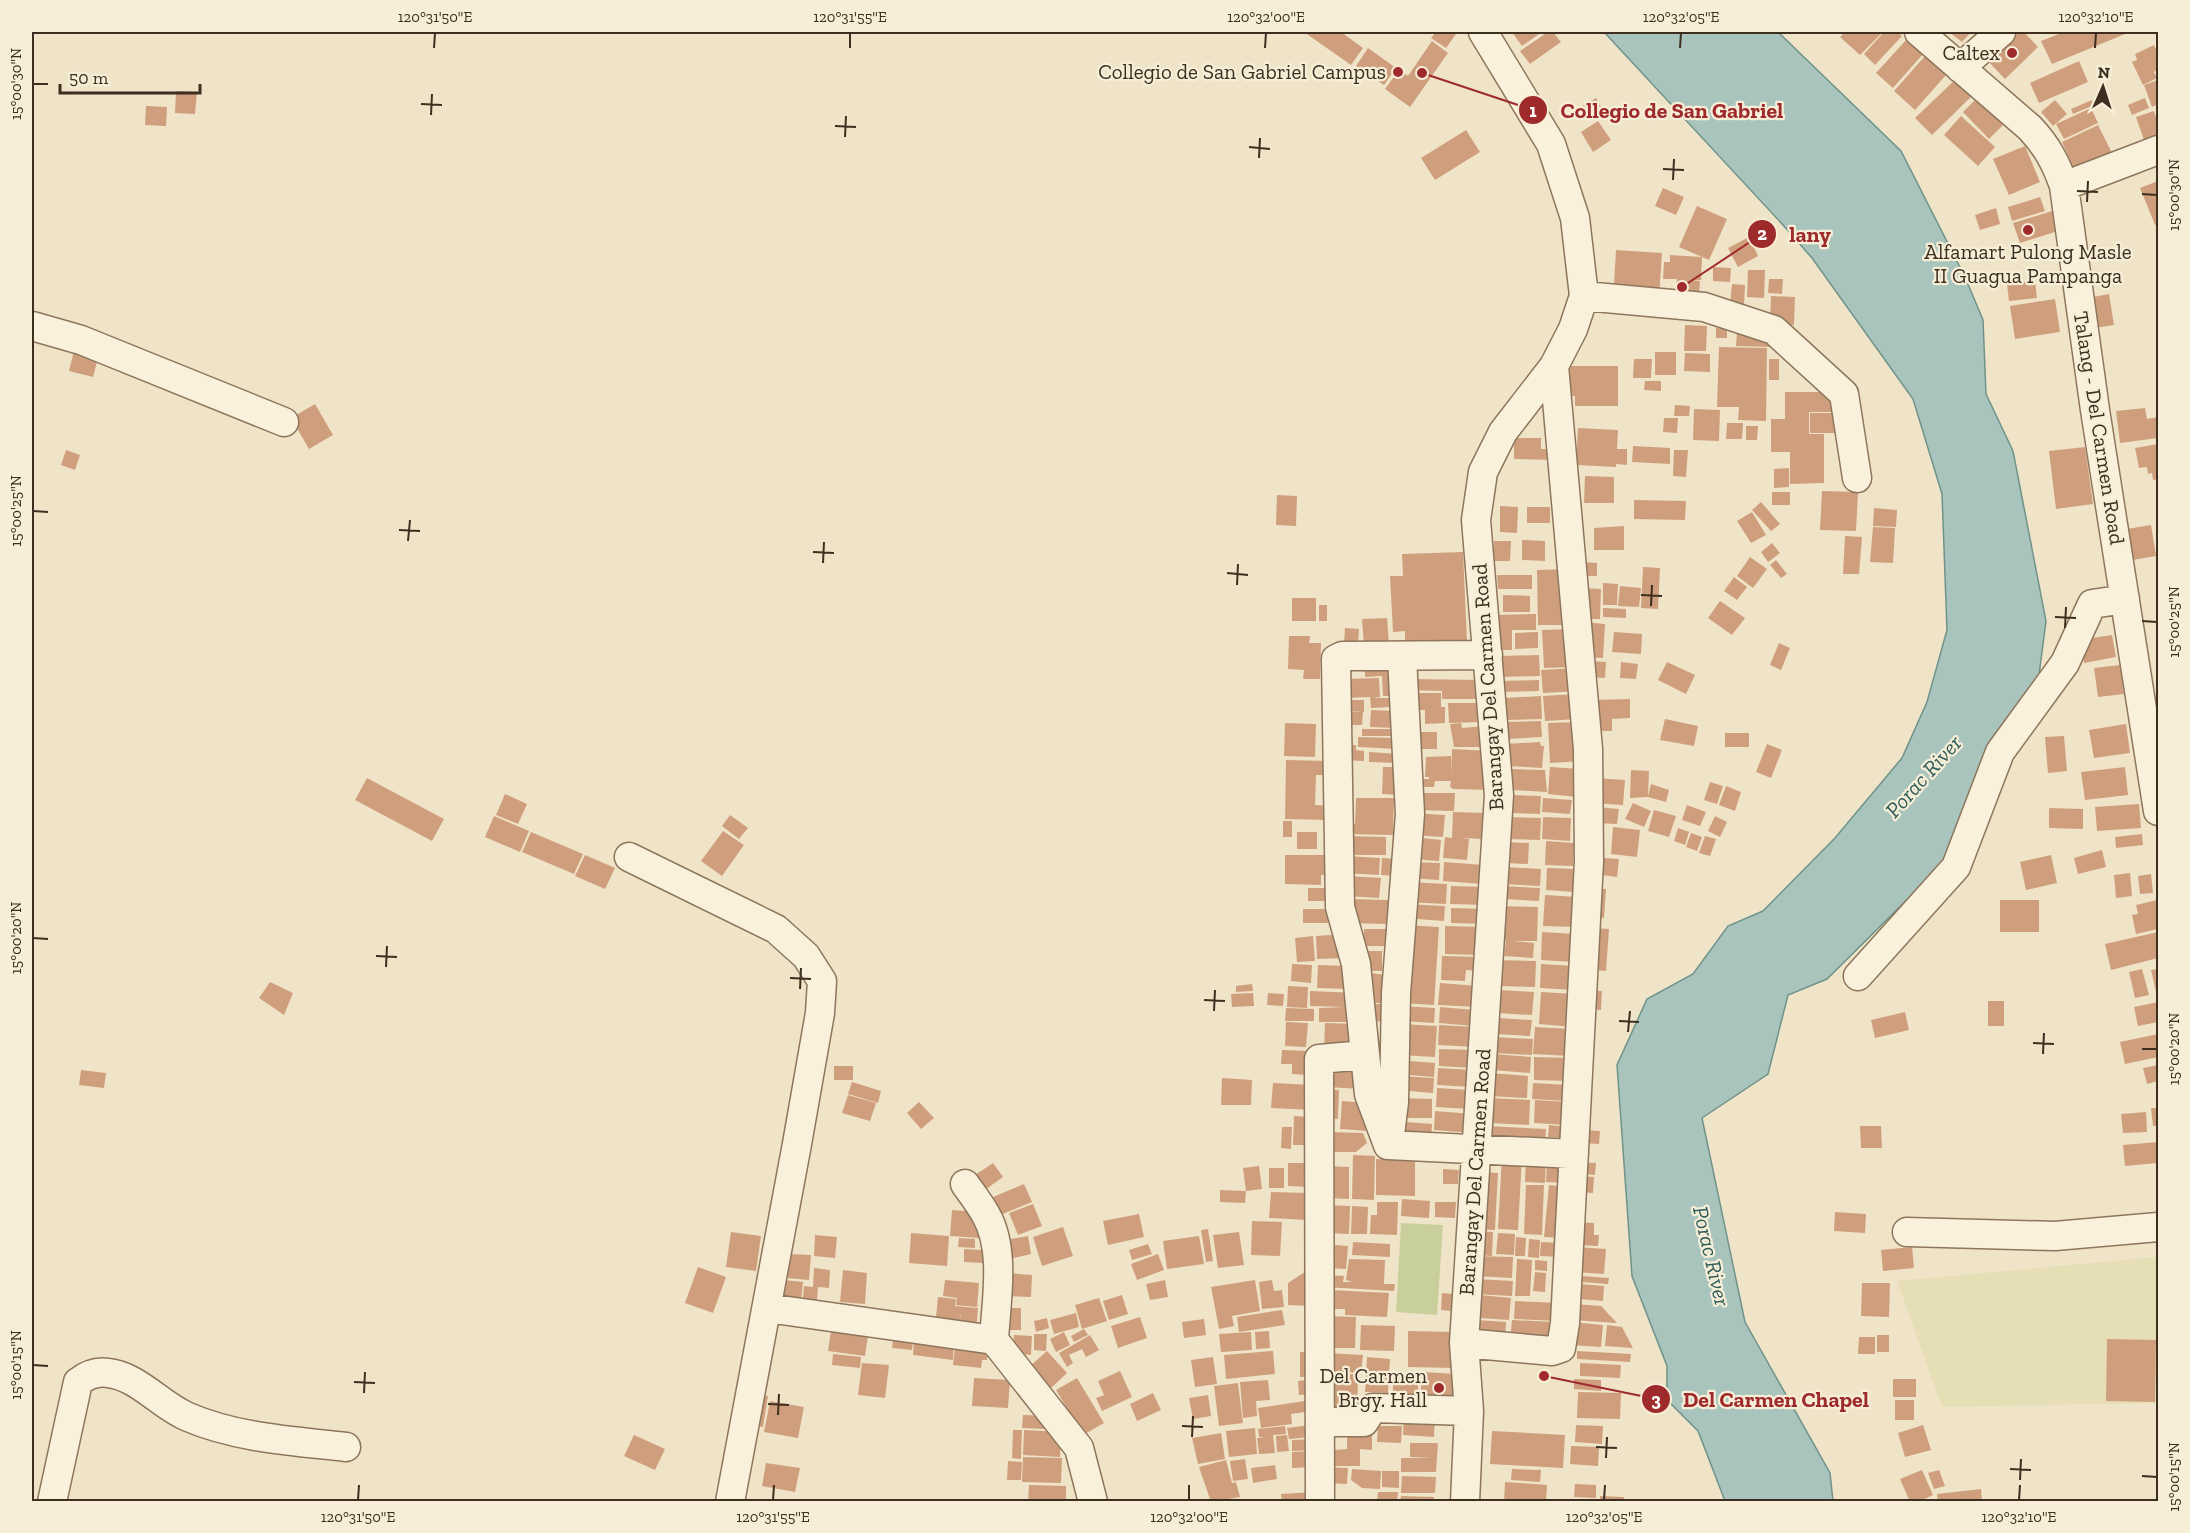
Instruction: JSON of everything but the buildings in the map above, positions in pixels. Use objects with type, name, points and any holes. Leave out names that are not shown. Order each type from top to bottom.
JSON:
[{"type":"street","name":"Barangay Del Carmen Road","points":[[1465,1502],[1469,1411],[1464,1343],[1499,795],[1476,520],[1483,472],[1503,432],[1554,366],[1573,329],[1584,296],[1575,218],[1551,144],[1483,32]]},
{"type":"street","name":"Talang - Del Carmen Road","points":[[1919,32],[2045,144],[2064,186],[2158,811]]},
{"type":"street","points":[[1960,68],[2001,32]]},
{"type":"street","points":[[2064,186],[2158,150]]},
{"type":"street","points":[[1584,296],[1704,307],[1774,330],[1844,394],[1857,478]]},
{"type":"street","points":[[32,326],[81,340],[284,422]]},
{"type":"street","points":[[1464,1343],[1552,1351],[1561,1348],[1565,1323],[1589,861],[1588,749],[1554,366]]},
{"type":"street","points":[[1858,976],[1956,867],[2000,752],[2064,663],[2092,604],[2125,599]]},
{"type":"street","points":[[1388,1145],[1369,1094],[1356,964],[1340,907],[1336,659],[1342,656],[1488,655]]},
{"type":"street","points":[[1388,1145],[1394,1102],[1396,993],[1410,814],[1402,657]]},
{"type":"street","points":[[629,857],[776,929],[806,956],[822,981],[818,1024],[730,1502]]},
{"type":"street","points":[[1320,1502],[1319,1059],[1365,1056]]},
{"type":"street","points":[[1388,1145],[1574,1154]]},
{"type":"street","points":[[965,1184],[987,1217],[995,1242],[998,1271],[994,1340],[1079,1448],[1093,1502]]},
{"type":"street","points":[[1907,1232],[2055,1236],[2158,1227]]},
{"type":"street","points":[[767,1308],[994,1340]]},
{"type":"street","points":[[52,1502],[78,1382],[88,1374],[108,1372],[126,1379],[185,1416],[217,1429],[346,1447]]},
{"type":"street","points":[[1320,1422],[1364,1422],[1373,1408],[1469,1411]]},
{"type":"shaded area","points":[[2158,1257],[2158,1403],[1942,1407],[1897,1281]]},
{"type":"green space","points":[[1401,1223],[1443,1225],[1437,1315],[1396,1312]]},
{"type":"water","name":"Porac River","points":[[1604,32],[1778,32],[1901,151],[1965,277],[1983,320],[1986,394],[2013,451],[2046,621],[2039,675],[1988,756],[1944,863],[1827,979],[1788,995],[1768,1074],[1702,1118],[1745,1322],[1830,1473],[1833,1501],[1725,1501],[1698,1431],[1667,1400],[1667,1366],[1632,1276],[1617,1065],[1647,999],[1693,974],[1728,926],[1763,911],[1835,838],[1902,758],[1927,702],[1947,630],[1942,494],[1913,399],[1812,258]]},
{"type":"place","name":"Caltex","points":[[2012,53]]},
{"type":"place","name":"Collegio de San Gabriel Campus","points":[[1398,72]]},
{"type":"place","name":"Collegio de San Gabriel","points":[[1422,73]]},
{"type":"place","name":"Alfamart Pulong Masle II Guagua Pampanga","points":[[2028,230]]},
{"type":"place","name":"lany","points":[[1682,287]]},
{"type":"place","name":"Del Carmen Chapel","points":[[1544,1376]]},
{"type":"place","name":"Del Carmen Brgy. Hall","points":[[1439,1388]]}]
